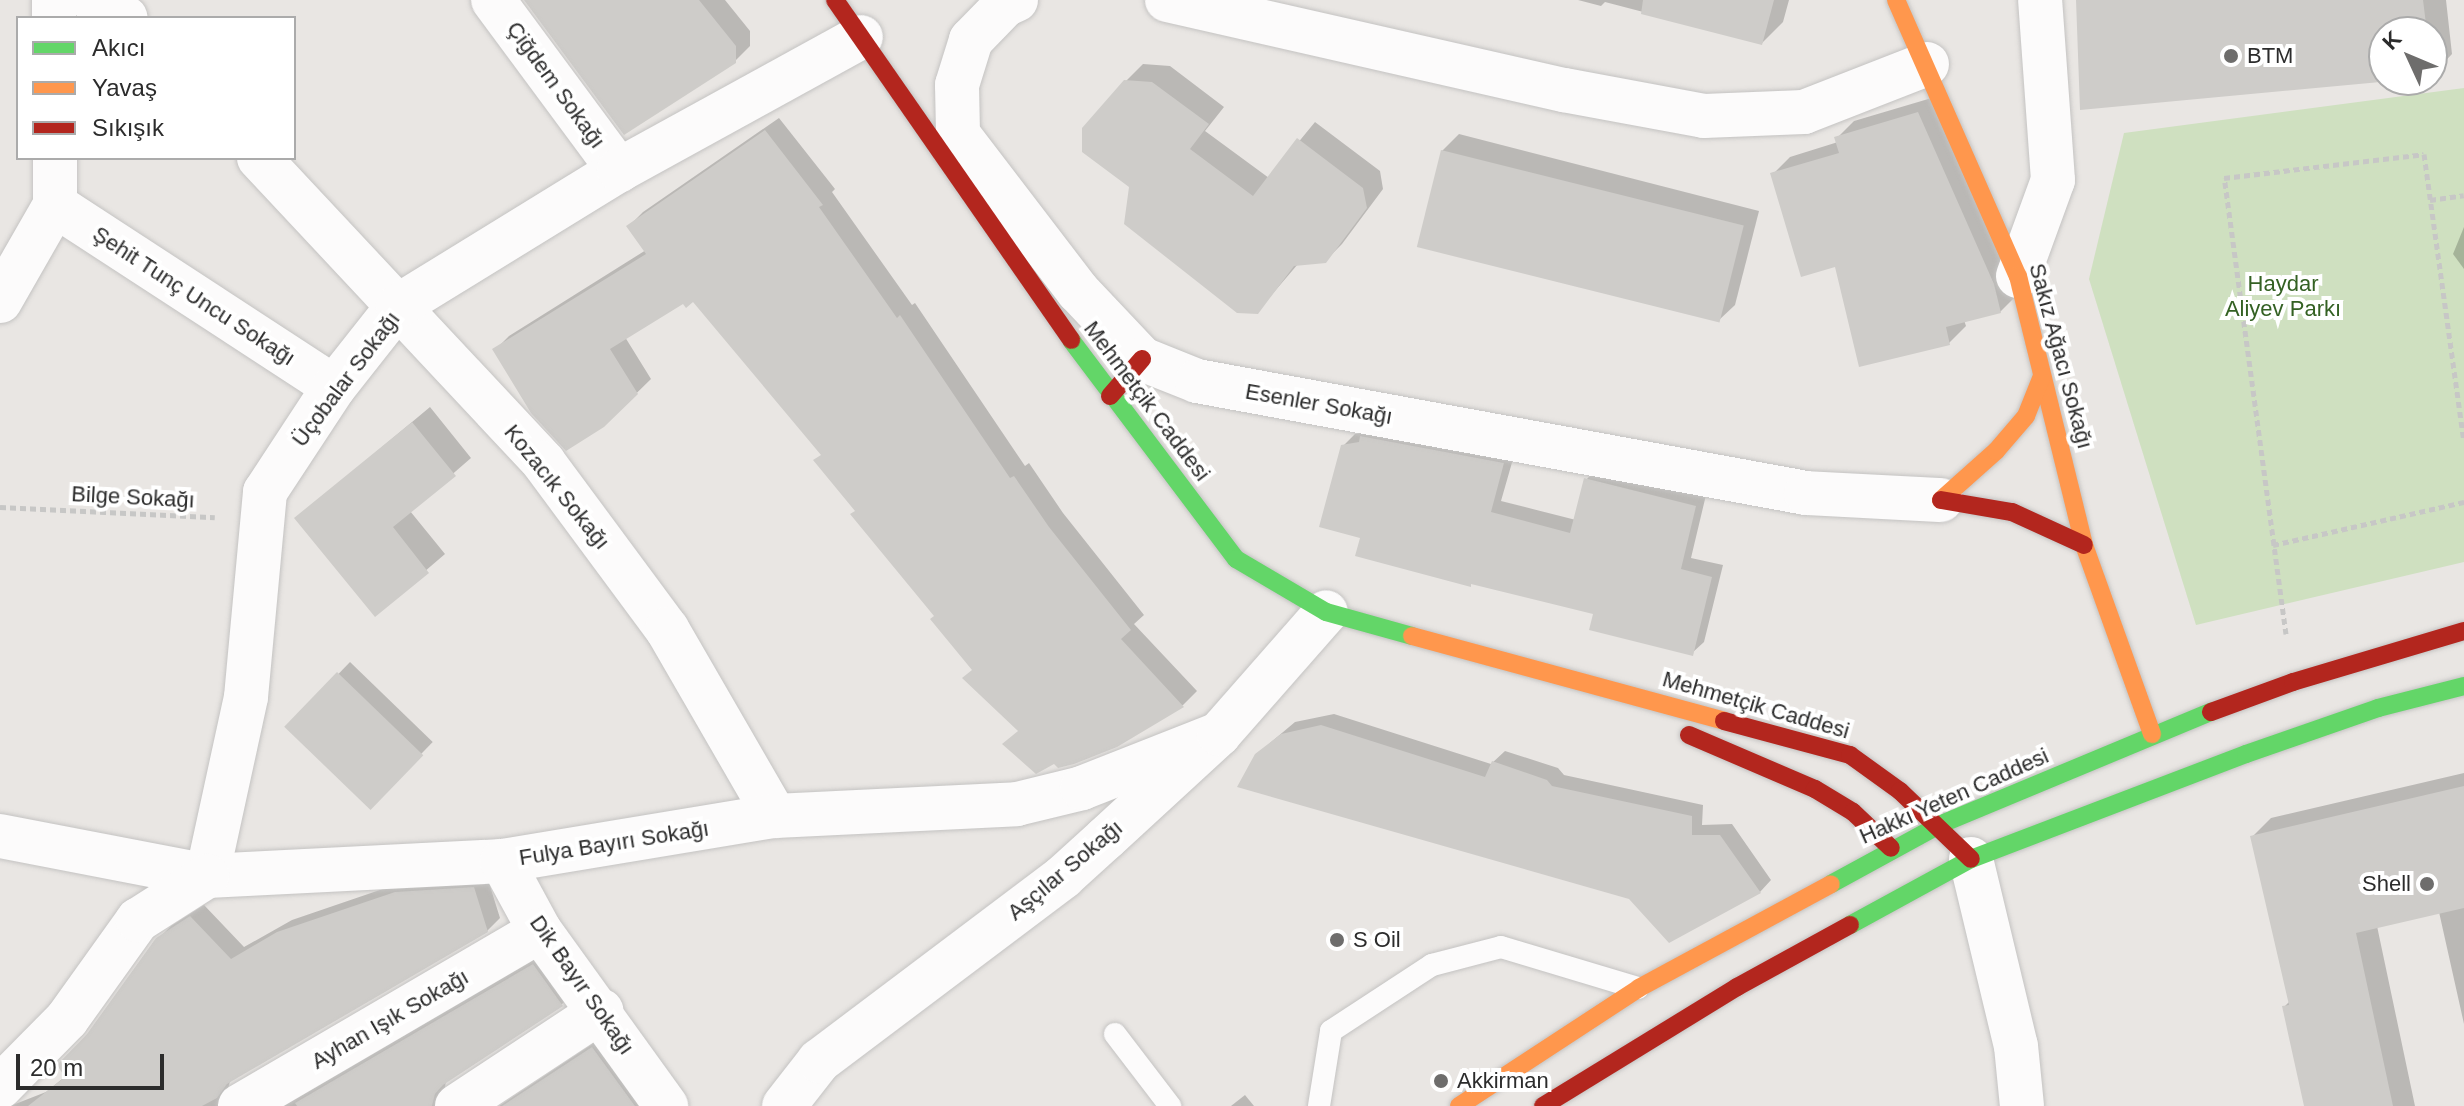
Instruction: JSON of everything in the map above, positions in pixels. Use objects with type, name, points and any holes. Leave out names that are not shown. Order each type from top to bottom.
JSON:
[{"type":"street","points":[[92,0],[122,16]]},
{"type":"street","name":"Çiğdem Sokağı","points":[[493,0],[619,170]]},
{"type":"street","name":"Mehmetçik Caddesi","points":[[835,0],[1110,396],[1236,559],[1326,612],[1850,755],[1939,825],[1949,856]]},
{"type":"street","name":"Esenler Sokağı","points":[[1016,0],[1005,5],[971,40],[957,85],[958,134],[1078,291],[1142,359],[1197,381],[1806,493],[1941,500]]},
{"type":"street","points":[[1167,0],[1564,90],[1704,116],[1804,112],[1927,64]]},
{"type":"street","name":"Sakız Ağacı Sokağı","points":[[1896,0],[1927,64],[2018,276],[2084,545],[2152,734]]},
{"type":"street","points":[[2018,276],[2053,180],[2040,0]]},
{"type":"street","name":"Üçobalar Sokağı","points":[[207,876],[246,697],[265,520],[265,492],[334,387],[398,306],[619,170],[861,37]]},
{"type":"street","points":[[3,289],[55,205],[55,160]]},
{"type":"street","name":"Kozacık Sokağı","points":[[261,160],[544,463],[667,629],[775,816]]},
{"type":"street","name":"Şehit Tunç Uncu Sokağı","points":[[55,205],[334,387]]},
{"type":"street","points":[[1110,396],[1142,359]]},
{"type":"street","points":[[1941,500],[1996,451],[2026,416],[2042,376]]},
{"type":"street","points":[[1941,500],[2012,512],[2084,545]]},
{"type":"street","name":"Aşçılar Sokağı","points":[[784,1106],[819,1061],[1063,877],[1219,734],[1326,612]]},
{"type":"street","name":"Hakkı Yeten Caddesi","points":[[1459,1106],[1639,988],[1891,848],[1939,825],[2152,734],[2293,682],[2464,631]]},
{"type":"street","name":"Mehmetçik Caddesi","points":[[1541,671],[1815,789],[1853,812],[1891,848]]},
{"type":"street","points":[[1543,1106],[1949,856],[2378,708],[2464,686]]},
{"type":"street","name":"Fulya Bayırı Sokağı","points":[[0,836],[207,876],[502,861],[775,816],[1017,804],[1082,788],[1219,734]]},
{"type":"street","points":[[1891,848],[1949,856]]},
{"type":"street","points":[[1949,856],[2016,1046],[2022,1106]]},
{"type":"street","name":"Dik Bayır Sokağı","points":[[502,861],[540,931],[601,1011],[666,1106]]},
{"type":"street","points":[[0,1087],[67,1019],[138,920],[207,876]]},
{"type":"street","name":"Ayhan Işık Sokağı","points":[[240,1106],[540,931]]},
{"type":"street","points":[[457,1106],[601,1011]]},
{"type":"lane","points":[[1319,1106],[1331,1031],[1432,965],[1501,947],[1639,988]]},
{"type":"lane","points":[[1115,1034],[1170,1106]]},
{"type":"path","points":[[2293,682],[2224,178],[2424,154],[2464,441]]},
{"type":"path","points":[[2430,200],[2464,195]]},
{"type":"path","points":[[2273,545],[2464,502]]},
{"type":"path","name":"Bilge Sokağı","points":[[0,507],[265,520]]},
{"type":"green space","name":"Haydar Aliyev Parkı","points":[[2464,88],[2464,562],[2196,625],[2089,279],[2124,133],[2404,96],[2448,96],[2448,90]]},
{"type":"building","points":[[524,0],[699,0],[736,46],[736,63],[624,135]]},
{"type":"building","points":[[1643,0],[1774,0],[1762,45],[1641,14]]},
{"type":"building","name":"BTM","points":[[2076,0],[2423,0],[2425,16],[2368,16],[2368,83],[2080,110]]},
{"type":"building","points":[[1124,80],[1152,82],[1209,124],[1190,149],[1253,196],[1297,138],[1363,188],[1367,208],[1326,263],[1294,266],[1258,314],[1237,313],[1124,224],[1129,187],[1082,152],[1082,128]]},
{"type":"building","points":[[1918,112],[1994,284],[2001,313],[1946,327],[1950,345],[1859,367],[1835,267],[1801,277],[1770,173],[1839,153],[1834,137]]},
{"type":"building","points":[[765,130],[823,205],[819,207],[897,318],[900,315],[1010,478],[1014,476],[1049,527],[1131,630],[1121,639],[1184,707],[1117,747],[1074,764],[1058,768],[1054,764],[1036,774],[1002,744],[1018,731],[962,678],[972,670],[930,619],[934,616],[850,514],[855,511],[813,460],[821,455],[693,302],[686,308],[683,304],[610,349],[638,394],[604,427],[566,451],[531,413],[492,349],[646,254],[626,226]]},
{"type":"building","points":[[1441,150],[1744,225],[1720,323],[1417,247]]},
{"type":"building","points":[[412,422],[456,476],[393,527],[429,573],[375,617],[294,518]]},
{"type":"building","points":[[1360,436],[1504,463],[1491,512],[1570,533],[1584,478],[1696,506],[1681,569],[1712,577],[1693,656],[1589,630],[1593,614],[1471,584],[1471,587],[1355,556],[1360,538],[1319,527],[1341,445],[1359,442]]},
{"type":"building","points":[[337,672],[423,755],[371,810],[284,727]]},
{"type":"building","points":[[1321,725],[1485,777],[1492,761],[1547,780],[1552,786],[1692,816],[1692,835],[1720,835],[1761,893],[1669,943],[1629,899],[1237,787],[1255,754],[1281,734]]},
{"type":"building","points":[[2464,786],[2464,908],[2356,933],[2393,1106],[2304,1106],[2282,1006],[2289,1005],[2250,836]]},
{"type":"building","points":[[474,887],[488,932],[227,1084],[217,1098],[202,1106],[28,1106],[65,1077],[57,1065],[87,1034],[156,938],[190,916],[231,959],[277,932],[395,892]]},
{"type":"building","points":[[533,964],[563,1006],[443,1085],[435,1094],[432,1106],[297,1106],[295,1103]]},
{"type":"building","points":[[592,1047],[635,1106],[502,1106]]},
{"type":"traffic: fast","points":[[1071,340],[1236,559],[1326,612],[1412,636]]},
{"type":"traffic: fast","points":[[1850,925],[1971,859],[2246,754],[2378,708],[2464,686]]},
{"type":"traffic: fast","points":[[1831,884],[1939,825],[2211,712]]},
{"type":"traffic: slow","points":[[1896,0],[2018,276],[2084,545],[2152,734]]},
{"type":"traffic: slow","points":[[1941,500],[1996,451],[2026,416],[2042,376]]},
{"type":"traffic: slow","points":[[1412,636],[1724,721]]},
{"type":"traffic: slow","points":[[1459,1106],[1639,988],[1831,884]]},
{"type":"traffic: jam","points":[[835,0],[1071,340]]},
{"type":"traffic: jam","points":[[1110,396],[1142,359]]},
{"type":"traffic: jam","points":[[1941,500],[2012,512],[2084,545]]},
{"type":"traffic: jam","points":[[2211,712],[2293,682],[2464,631]]},
{"type":"traffic: jam","points":[[1724,721],[1850,755],[1900,791],[1971,859]]},
{"type":"traffic: jam","points":[[1689,735],[1815,789],[1853,812],[1891,848]]},
{"type":"traffic: jam","points":[[1543,1106],[1737,987],[1850,925]]},
{"type":"place","name":"BTM","points":[[2231,56]]},
{"type":"place","name":"Shell","points":[[2427,884]]},
{"type":"place","name":"S Oil","points":[[1337,940]]},
{"type":"place","name":"Akkirman","points":[[1441,1081]]}]
